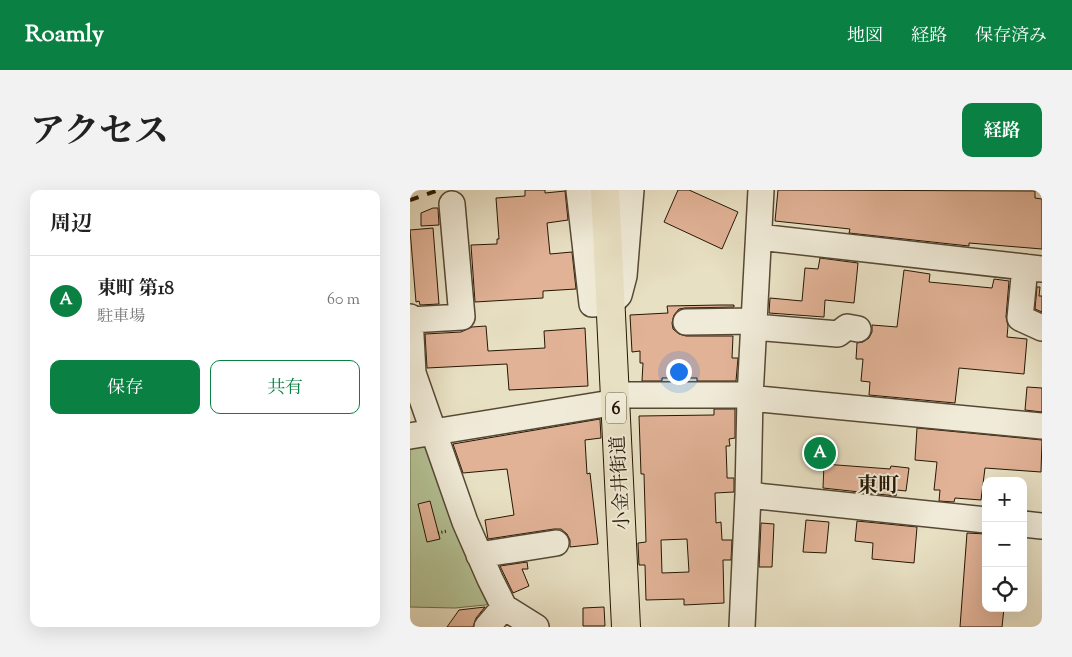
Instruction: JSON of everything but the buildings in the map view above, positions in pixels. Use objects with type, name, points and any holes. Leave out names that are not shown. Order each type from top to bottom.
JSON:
[{"type":"main road","name":"小金井街道","points":[[605,190],[626,627]]},
{"type":"street","points":[[578,190],[592,304],[610,303],[619,295],[624,276],[631,190]]},
{"type":"street","points":[[742,627],[750,397],[761,190]]},
{"type":"street","points":[[452,204],[462,317],[410,319],[413,373],[421,434],[465,522],[504,607],[536,627]]},
{"type":"street","points":[[760,237],[1033,268],[1020,318],[1042,328]]},
{"type":"street","points":[[686,322],[754,324],[838,334],[847,327],[858,329]]},
{"type":"street","points":[[421,434],[605,404],[627,395],[743,395],[760,400],[1042,426]]},
{"type":"street","points":[[748,496],[982,520]]},
{"type":"street","points":[[1027,524],[1042,526]]},
{"type":"street","points":[[479,555],[556,543]]},
{"type":"street","points":[[487,627],[504,607]]},
{"type":"green space","points":[[428,435],[495,604],[455,608],[410,607],[410,440]]},
{"type":"railway","points":[[410,200],[439,190]]},
{"type":"place","name":"東町 第18","points":[[820,453]]},
{"type":"district","name":"東町","points":[[878,485]]}]
